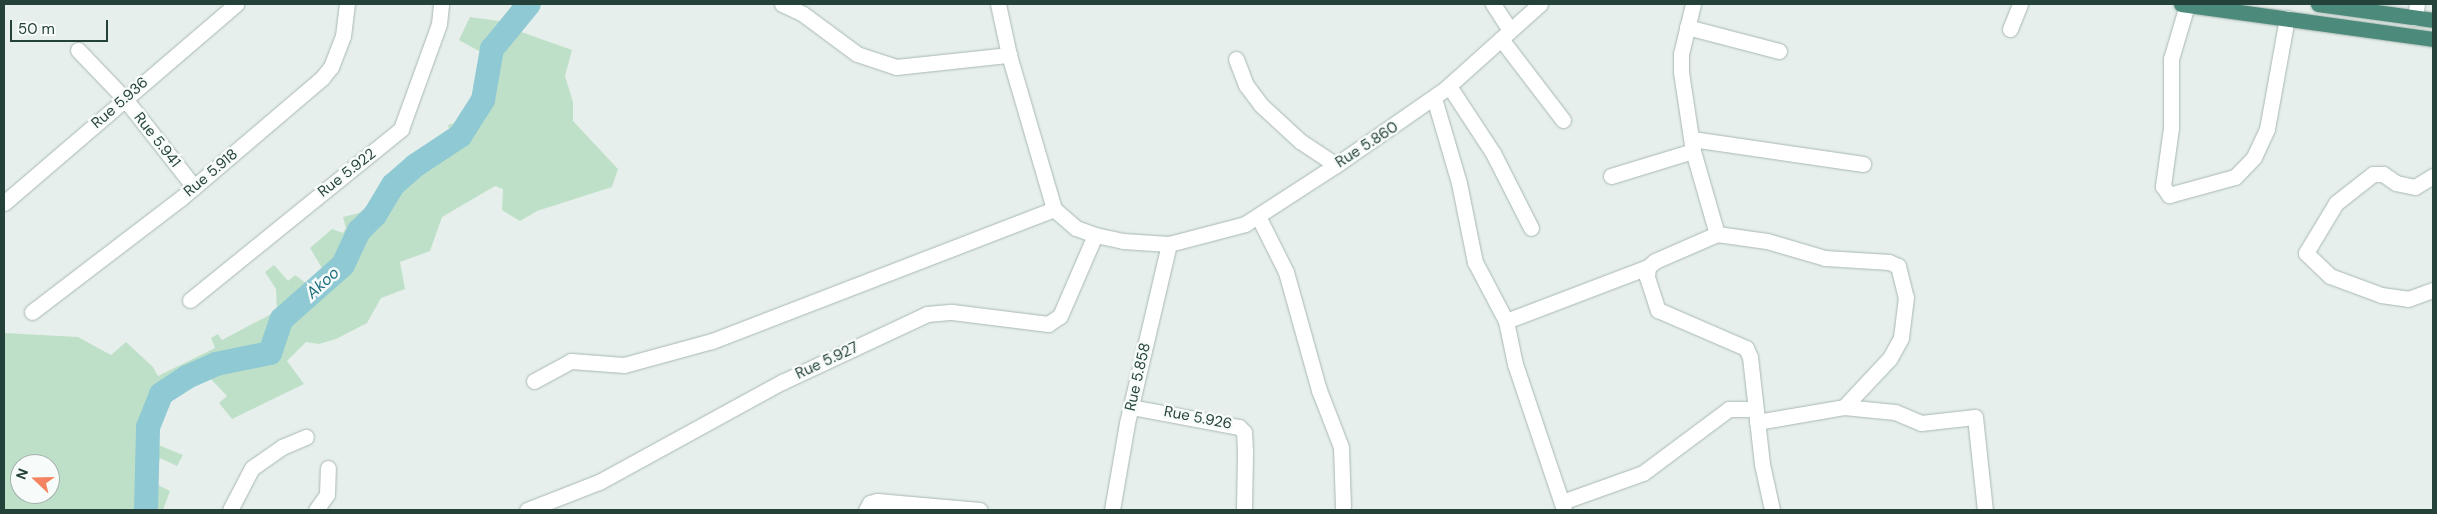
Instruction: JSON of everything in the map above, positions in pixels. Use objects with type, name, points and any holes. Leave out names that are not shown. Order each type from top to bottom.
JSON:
[{"type":"highway","points":[[2184,4],[2433,39]]},
{"type":"highway","points":[[2318,4],[2416,11],[2433,20]]},
{"type":"street","name":"Rue 5.936","points":[[4,203],[236,4]]},
{"type":"street","name":"Rue 5.918","points":[[32,312],[194,187],[322,78],[331,67],[343,36],[347,4]]},
{"type":"street","name":"Rue 5.922","points":[[190,300],[252,247],[397,134],[406,119],[439,24],[441,4]]},
{"type":"street","points":[[782,4],[803,14],[857,54],[896,67],[1009,55]]},
{"type":"street","points":[[534,381],[571,361],[624,365],[712,341],[1054,209],[1048,198],[1009,55],[998,4]]},
{"type":"street","points":[[1493,4],[1505,34],[1563,120]]},
{"type":"street","name":"Rue 5.860","points":[[1054,209],[1076,228],[1095,235],[1123,241],[1169,244],[1230,230],[1258,216],[1434,98],[1540,4]]},
{"type":"street","points":[[1693,4],[1681,72],[1693,145],[1717,234]]},
{"type":"street","points":[[2010,28],[2020,4]]},
{"type":"street","points":[[2184,4],[2171,59],[2171,128],[2163,186],[2169,195],[2235,177],[2254,157],[2267,130],[2287,18]]},
{"type":"street","points":[[1688,28],[1779,51]]},
{"type":"street","name":"Rue 5.941","points":[[78,50],[125,99],[194,187]]},
{"type":"street","points":[[1236,59],[1246,85],[1261,105],[1300,141],[1336,165]]},
{"type":"street","points":[[1449,86],[1493,153],[1530,228]]},
{"type":"street","points":[[1434,98],[1460,183],[1475,262],[1506,322],[1515,364],[1563,506],[1643,473],[1729,409],[1756,415],[1844,407],[1895,412],[1921,423],[1978,418],[1985,510]]},
{"type":"street","points":[[1611,176],[1693,145],[1863,164]]},
{"type":"street","points":[[2433,176],[2415,187],[2396,183],[2383,174],[2373,174],[2336,203],[2306,253],[2330,276],[2380,295],[2408,299],[2433,290]]},
{"type":"street","points":[[1258,216],[1286,272],[1319,390],[1341,447],[1343,507]]},
{"type":"street","points":[[1506,322],[1648,267],[1655,261],[1717,234],[1766,241],[1825,258],[1889,262],[1898,266],[1906,297],[1901,338],[1890,358],[1844,407]]},
{"type":"street","name":"Rue 5.927","points":[[527,510],[599,482],[782,382],[927,314],[952,312],[1048,324],[1060,316],[1095,235]]},
{"type":"street","name":"Rue 5.858","points":[[1112,510],[1131,406],[1169,244]]},
{"type":"street","points":[[1648,267],[1649,289],[1658,310],[1746,348],[1750,357],[1756,415],[1772,510]]},
{"type":"street","name":"Rue 5.926","points":[[1131,406],[1239,426],[1244,432],[1244,510]]},
{"type":"street","points":[[230,510],[252,468],[282,446],[306,437]]},
{"type":"street","points":[[316,510],[327,494],[328,468]]},
{"type":"street","points":[[866,510],[870,503],[877,501],[980,510]]},
{"type":"green space","points":[[522,4],[535,4],[529,16],[520,14],[513,29],[572,50],[565,76],[573,102],[573,121],[618,169],[612,187],[537,211],[520,221],[502,210],[503,189],[495,186],[442,217],[430,251],[400,262],[405,289],[381,298],[367,323],[336,339],[319,344],[306,342],[287,361],[304,384],[232,419],[219,403],[227,396],[206,374],[181,394],[171,390],[157,414],[156,444],[183,455],[177,466],[160,458],[154,483],[170,491],[163,510],[4,510],[4,333],[78,337],[111,355],[126,342],[153,367],[158,376],[215,348],[211,338],[218,334],[222,340],[277,311],[276,289],[265,272],[274,265],[288,281],[295,275],[307,284],[322,268],[310,248],[332,229],[343,233],[346,228],[343,217],[359,213],[375,202],[398,171],[450,133],[448,125],[465,120],[470,113],[465,107],[471,99],[479,101],[489,62],[488,56],[459,40],[470,17],[506,22]]},
{"type":"waterway","name":"Akoo","points":[[146,510],[148,427],[161,394],[187,377],[216,364],[270,353],[282,319],[343,265],[359,231],[375,215],[393,185],[416,165],[460,136],[483,100],[492,49],[529,4]]}]
